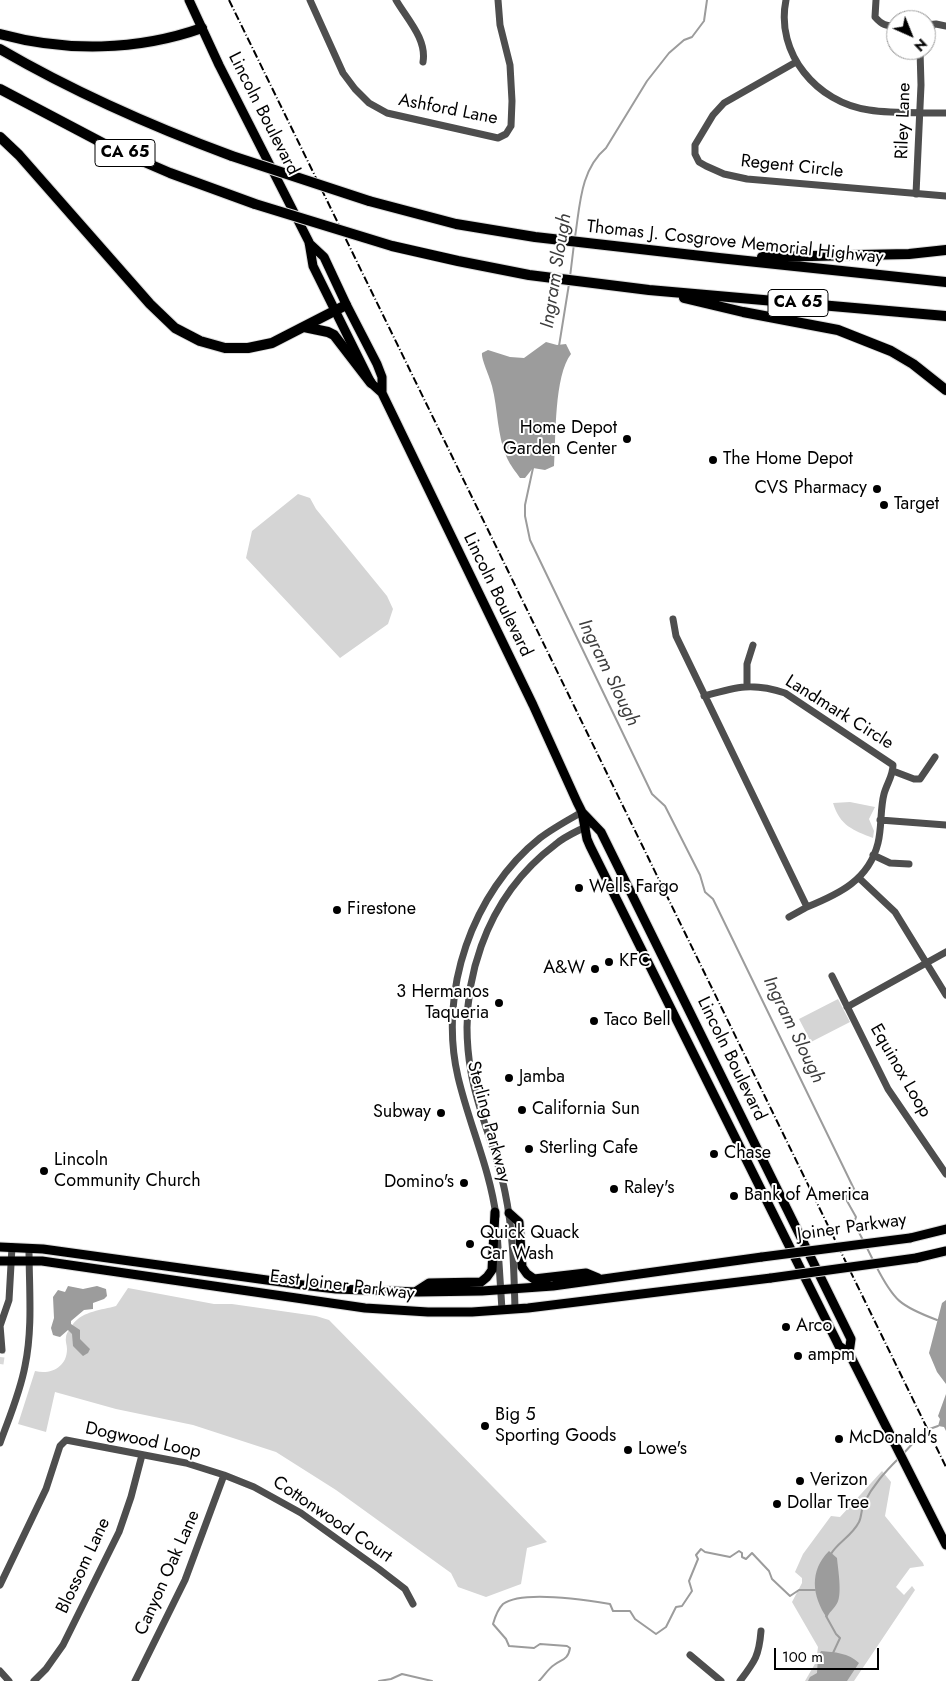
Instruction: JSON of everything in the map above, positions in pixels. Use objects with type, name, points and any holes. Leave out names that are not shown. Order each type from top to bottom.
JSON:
[{"type":"highway","points":[[0,34],[50,45],[89,48],[150,42],[202,28]]},
{"type":"highway","name":"Thomas J. Cosgrove Memorial Highway","points":[[0,49],[125,114],[232,156],[369,201],[456,224],[535,237],[625,248],[946,282]]},
{"type":"highway","name":"CA 65","points":[[0,89],[112,148],[170,173],[255,204],[392,246],[458,262],[529,275],[621,287],[946,316]]},
{"type":"highway","points":[[0,137],[19,155],[150,304],[175,328],[200,341],[225,348],[248,348],[272,343],[346,305]]},
{"type":"highway","points":[[719,258],[909,254],[946,250]]},
{"type":"highway","points":[[649,290],[742,312],[838,330],[891,351],[913,364],[946,390]]},
{"type":"highway","points":[[304,327],[327,332],[334,336],[371,383]]},
{"type":"main road","name":"Lincoln Boulevard","points":[[189,0],[309,242],[313,266],[371,383],[382,393],[533,705],[582,812],[589,825],[602,832],[851,1339],[849,1353]]},
{"type":"main road","name":"Lincoln Boulevard","points":[[309,242],[324,257],[346,305],[377,364],[382,377],[382,393]]},
{"type":"main road","name":"Lincoln Boulevard","points":[[589,825],[587,840],[839,1346],[849,1353],[946,1545]]},
{"type":"main road","points":[[415,1292],[429,1283],[480,1282],[487,1276],[492,1270],[496,1212]]},
{"type":"main road","points":[[509,1213],[519,1222],[522,1267],[527,1274],[534,1279],[586,1273],[601,1279]]},
{"type":"main road","name":"Joiner Parkway","points":[[762,1257],[910,1238],[946,1229]]},
{"type":"main road","name":"East Joiner Parkway","points":[[0,1247],[43,1248],[336,1289],[415,1292],[514,1289],[762,1257]]},
{"type":"main road","name":"East Joiner Parkway","points":[[0,1261],[29,1261],[89,1267],[383,1310],[456,1312],[515,1309],[771,1278],[916,1258],[946,1251]]},
{"type":"street","points":[[311,2],[319,0]]},
{"type":"street","points":[[396,0],[420,39],[424,54],[423,62]]},
{"type":"street","name":"Ashford Lane","points":[[311,2],[343,73],[369,103],[387,113],[498,138],[506,134],[511,126],[512,101],[510,65],[500,25],[498,0]]},
{"type":"street","points":[[786,0],[784,11],[786,33],[790,47],[796,62],[819,89],[846,104],[869,110],[946,113]]},
{"type":"street","points":[[876,0],[875,17],[886,26]]},
{"type":"street","name":"Riley Lane","points":[[916,194],[921,85],[920,60]]},
{"type":"street","name":"Regent Circle","points":[[796,62],[724,102],[713,114],[696,145],[695,154],[699,162],[724,174],[747,179],[946,196]]},
{"type":"street","points":[[673,619],[676,636],[807,907]]},
{"type":"street","points":[[747,686],[748,664],[753,645]]},
{"type":"street","name":"Landmark Circle","points":[[704,696],[737,686],[772,689],[785,694],[893,765],[893,771],[884,794],[878,843],[866,869],[859,878],[838,894],[789,917]]},
{"type":"street","points":[[893,771],[914,779],[920,779],[935,757]]},
{"type":"street","name":"Sterling Parkway","points":[[502,1310],[496,1212],[487,1175],[457,1076],[453,1010],[459,971],[471,931],[500,881],[524,852],[539,839],[582,812]]},
{"type":"street","points":[[880,820],[946,825]]},
{"type":"street","name":"Sterling Parkway","points":[[515,1309],[509,1213],[500,1171],[471,1073],[466,1024],[469,989],[476,957],[494,917],[511,889],[548,849],[561,839],[589,825]]},
{"type":"street","points":[[873,855],[890,863],[909,864]]},
{"type":"street","points":[[859,878],[895,912],[946,995]]},
{"type":"street","points":[[847,1007],[946,952]]},
{"type":"street","name":"Equinox Loop","points":[[832,976],[888,1089],[946,1174]]},
{"type":"street","points":[[2,1350],[0,1325],[8,1300],[12,1247]]},
{"type":"street","points":[[0,1443],[22,1380],[28,1348],[30,1331],[29,1248]]},
{"type":"street","name":"Dogwood Loop","points":[[0,1586],[46,1489],[60,1446],[66,1440],[186,1463],[224,1475]]},
{"type":"street","name":"Blossom Lane","points":[[34,1681],[46,1669],[63,1644],[119,1532],[142,1455]]},
{"type":"street","name":"Cottonwood Court","points":[[224,1475],[276,1498],[308,1518],[405,1589],[413,1604]]},
{"type":"street","name":"Canyon Oak Lane","points":[[135,1681],[185,1580],[224,1475]]},
{"type":"street","points":[[740,1681],[756,1660],[760,1648],[760,1631]]},
{"type":"street","points":[[690,1655],[721,1681]]},
{"type":"street","points":[[0,1670],[9,1681]]},
{"type":"shaded area","points":[[546,342],[557,345],[566,344],[571,354],[565,364],[561,377],[554,466],[545,470],[533,468],[525,478],[520,478],[504,450],[499,432],[492,386],[482,353],[488,350],[510,357],[524,358]]},
{"type":"shaded area","points":[[298,494],[310,498],[316,509],[387,596],[393,609],[388,624],[340,658],[246,558],[252,531]]},
{"type":"shaded area","points":[[850,802],[875,807],[869,819],[874,831],[873,838],[848,826],[839,817],[833,803]]},
{"type":"shaded area","points":[[838,999],[850,1022],[811,1042],[799,1019]]},
{"type":"shaded area","points":[[68,1286],[83,1289],[97,1286],[106,1289],[107,1296],[104,1299],[93,1303],[93,1309],[84,1310],[71,1321],[71,1324],[80,1330],[80,1339],[90,1349],[83,1356],[73,1346],[72,1334],[68,1330],[60,1337],[53,1335],[51,1328],[54,1318],[53,1297],[58,1290],[65,1292]]},
{"type":"shaded area","points":[[128,1288],[214,1304],[232,1304],[316,1316],[329,1320],[547,1542],[527,1548],[521,1584],[486,1597],[458,1587],[451,1573],[336,1490],[276,1452],[193,1425],[116,1409],[55,1392],[46,1432],[18,1424],[35,1371],[52,1371],[61,1365],[67,1349],[66,1335],[73,1324],[82,1316],[116,1306]]},
{"type":"shaded area","points":[[946,1300],[946,1384],[937,1372],[929,1353],[942,1303]]},
{"type":"shaded area","points":[[946,1394],[946,1431],[944,1427],[938,1426],[940,1419],[938,1416]]},
{"type":"shaded area","points":[[882,1471],[891,1482],[885,1516],[924,1566],[910,1568],[896,1587],[904,1595],[912,1586],[915,1590],[854,1681],[805,1681],[816,1662],[818,1647],[792,1602],[802,1583],[802,1578],[795,1572],[803,1554],[831,1516],[840,1517]]},
{"type":"shaded area","points":[[829,1551],[837,1558],[840,1590],[838,1601],[827,1618],[818,1601],[815,1584],[818,1567]]},
{"type":"shaded area","points":[[821,1651],[846,1655],[859,1663],[847,1681],[808,1681],[810,1677],[817,1673],[818,1657]]},
{"type":"waterway","name":"Ingram Slough","points":[[575,237],[580,201],[591,167],[606,148],[647,81],[669,53],[684,40],[692,37],[704,21],[707,0]]},
{"type":"waterway","name":"Ingram Slough","points":[[570,277],[574,244]]},
{"type":"waterway","name":"Ingram Slough","points":[[559,346],[569,284]]},
{"type":"waterway","name":"Ingram Slough","points":[[533,468],[525,505],[525,516],[530,540],[652,794],[665,806],[700,875],[705,892],[713,899],[855,1191],[846,1192],[847,1201],[856,1217],[854,1223],[864,1242]]},
{"type":"waterway","name":"Ingram Slough","points":[[866,1246],[874,1262]]},
{"type":"waterway","name":"Ingram Slough","points":[[876,1266],[893,1295],[899,1301],[914,1311],[937,1320]]},
{"type":"waterway","name":"Ingram Slough","points":[[903,1454],[924,1431],[938,1426]]},
{"type":"waterway","name":"Ingram Slough","points":[[831,1554],[856,1527],[860,1520],[864,1503],[871,1490],[899,1458]]},
{"type":"waterway","name":"Ingram Slough","points":[[539,1681],[552,1667],[566,1657],[570,1648],[567,1646],[540,1644],[534,1648],[509,1646],[506,1639],[493,1624],[501,1606],[512,1600],[555,1597],[610,1604],[613,1611],[630,1611],[635,1619],[656,1634],[666,1627],[676,1607],[682,1606],[692,1591],[689,1581],[698,1559],[696,1555],[701,1549],[705,1552],[730,1557],[739,1551],[742,1553],[742,1557],[746,1559],[752,1553],[769,1571],[772,1579],[790,1596],[799,1590],[815,1590]]},
{"type":"waterway","name":"Ingram Slough","points":[[826,1616],[840,1638],[833,1653]]},
{"type":"waterway","name":"Ingram Slough","points":[[379,1681],[391,1679],[402,1674],[432,1681]]},
{"type":"tunnel","points":[[0,1364],[2,1350]]},
{"type":"railway","points":[[229,0],[946,1467]]},
{"type":"place","name":"Home Depot Garden Center","points":[[627,439]]},
{"type":"place","name":"The Home Depot","points":[[713,460]]},
{"type":"place","name":"CVS Pharmacy","points":[[877,489]]},
{"type":"place","name":"Target","points":[[884,505]]},
{"type":"place","name":"Wells Fargo","points":[[579,888]]},
{"type":"place","name":"Firestone","points":[[337,910]]},
{"type":"place","name":"KFC","points":[[609,962]]},
{"type":"place","name":"A&W","points":[[595,969]]},
{"type":"place","name":"3 Hermanos Taqueria","points":[[499,1003]]},
{"type":"place","name":"Taco Bell","points":[[594,1021]]},
{"type":"place","name":"Jamba","points":[[509,1078]]},
{"type":"place","name":"California Sun","points":[[522,1110]]},
{"type":"place","name":"Subway","points":[[441,1113]]},
{"type":"place","name":"Sterling Cafe","points":[[529,1149]]},
{"type":"place","name":"Chase","points":[[714,1154]]},
{"type":"place","name":"Lincoln Community Church","points":[[44,1171]]},
{"type":"place","name":"Domino's","points":[[464,1183]]},
{"type":"place","name":"Raley's","points":[[614,1189]]},
{"type":"place","name":"Bank of America","points":[[734,1196]]},
{"type":"place","name":"Quick Quack Car Wash","points":[[470,1244]]},
{"type":"place","name":"Arco","points":[[786,1327]]},
{"type":"place","name":"ampm","points":[[798,1356]]},
{"type":"place","name":"Big 5 Sporting Goods","points":[[485,1426]]},
{"type":"place","name":"McDonald's","points":[[839,1439]]},
{"type":"place","name":"Lowe's","points":[[628,1450]]},
{"type":"place","name":"Verizon","points":[[800,1481]]},
{"type":"place","name":"Dollar Tree","points":[[777,1504]]}]
